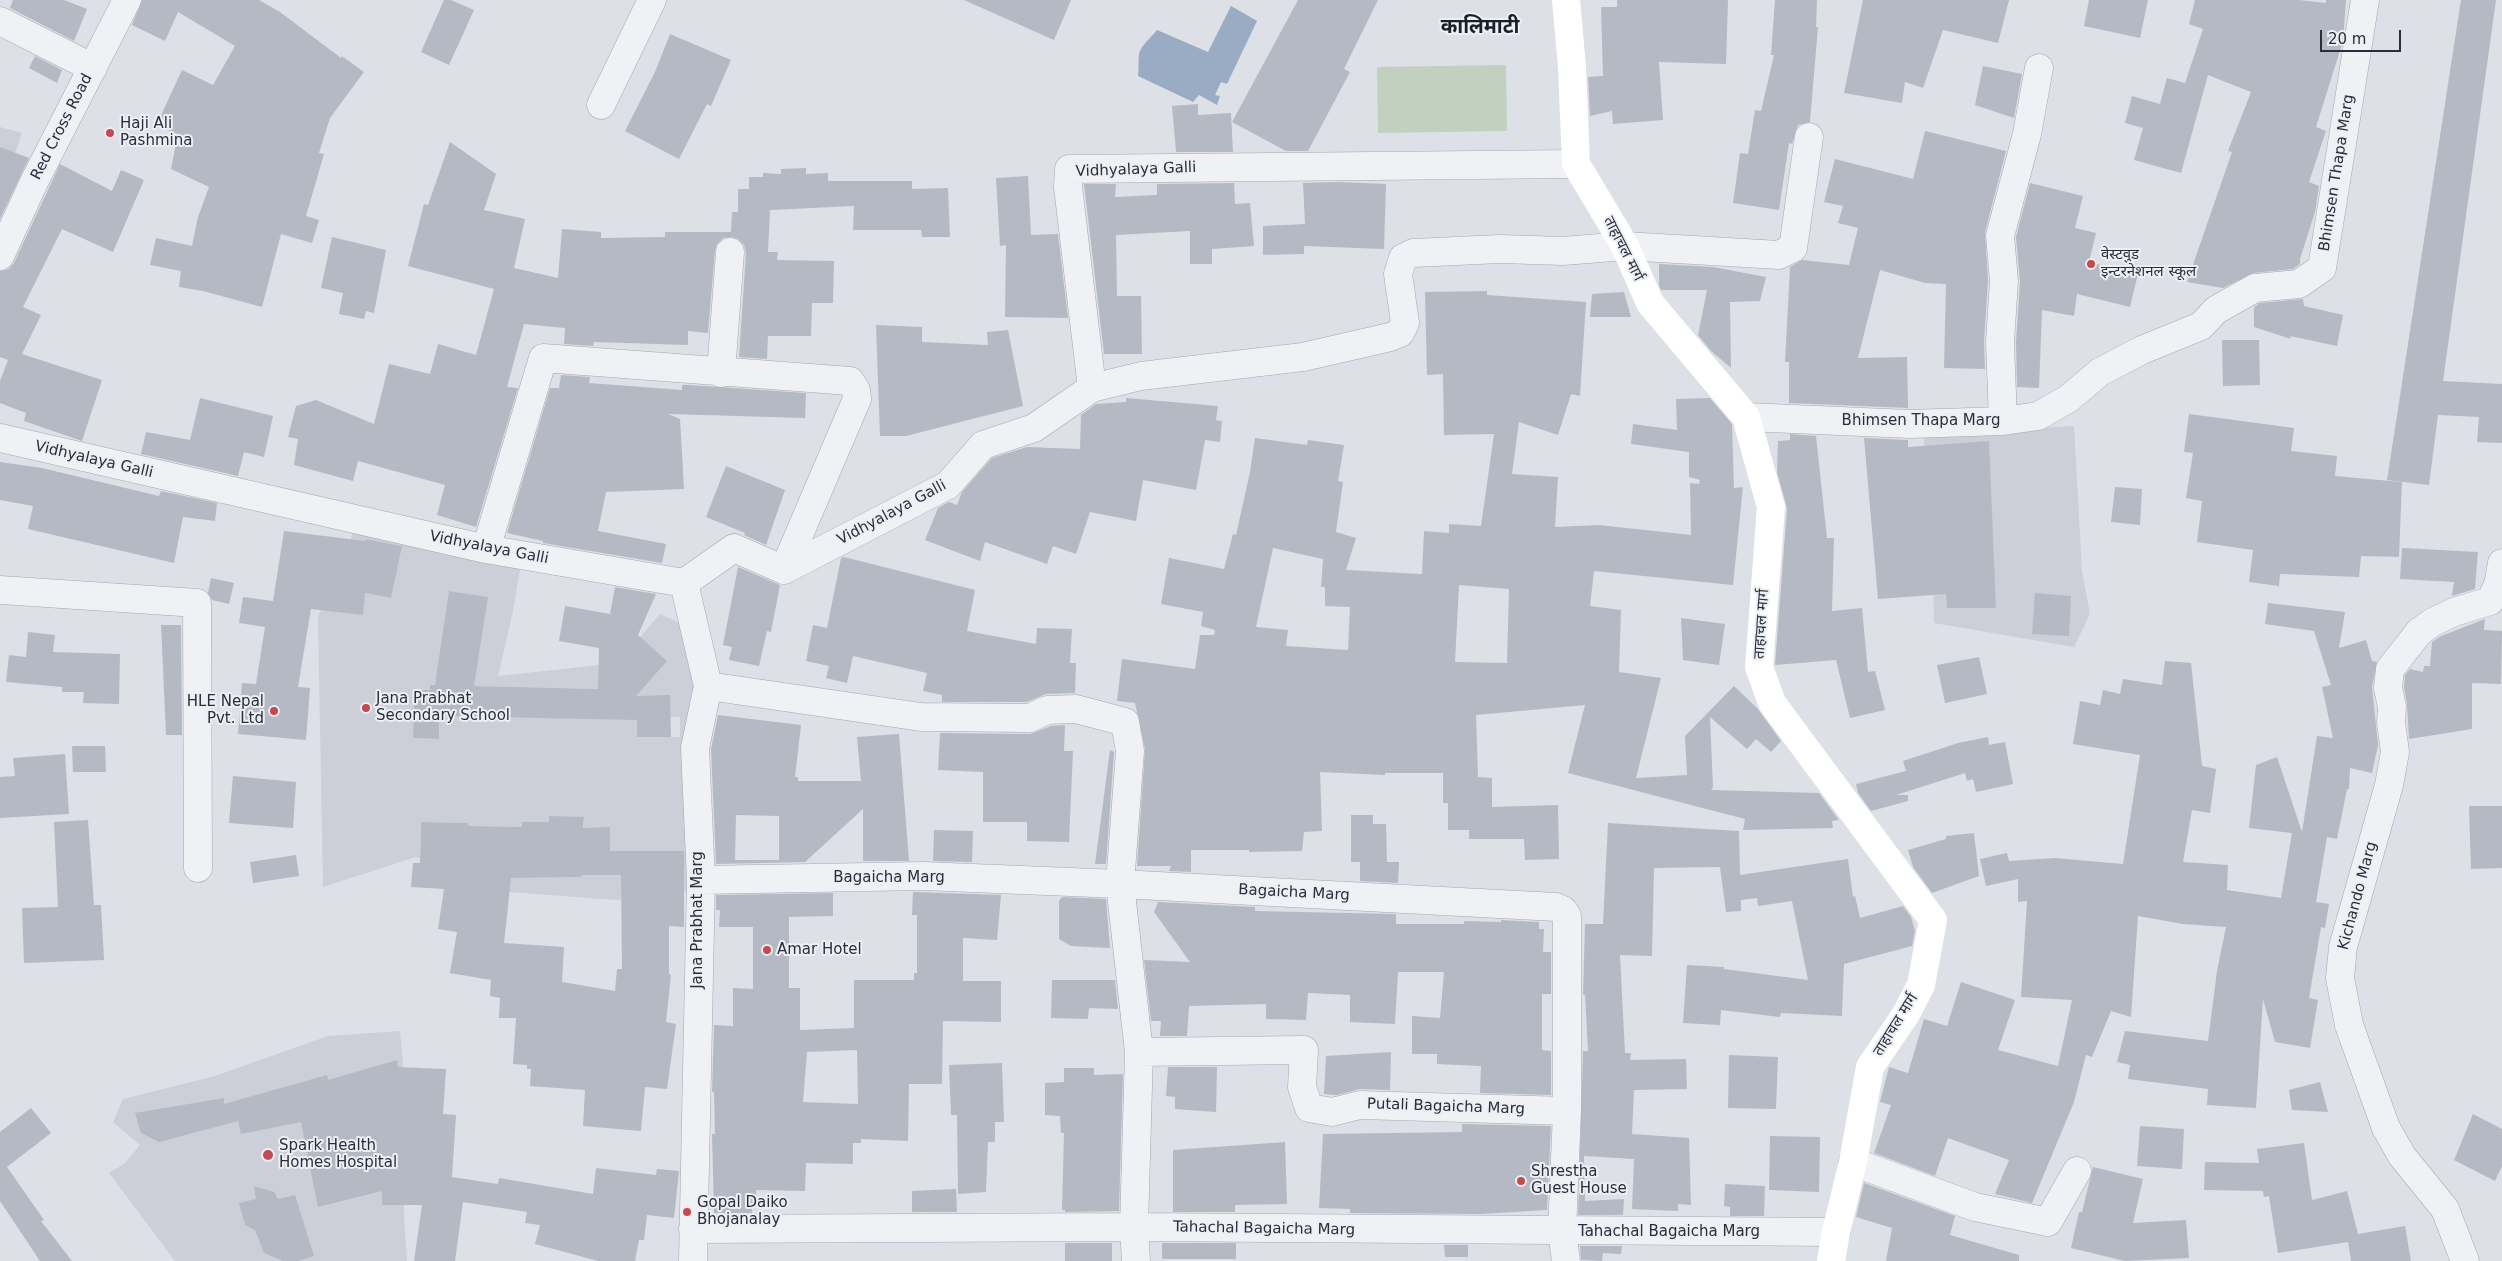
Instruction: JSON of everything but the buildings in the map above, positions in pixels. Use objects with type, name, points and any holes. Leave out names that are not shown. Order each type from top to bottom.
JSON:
[{"type":"street","name":"Red Cross Road","points":[[0,256],[34,182],[127,0]]},
{"type":"street","points":[[601,105],[652,0]]},
{"type":"street","name":"ताहाचल मार्ग","points":[[1566,0],[1572,66],[1576,164],[1625,246],[1650,303],[1746,417],[1771,507],[1759,667],[1772,703],[1933,920],[1921,985],[1906,1014],[1870,1067],[1853,1162],[1831,1261]]},
{"type":"street","name":"Bhimsen Thapa Marg","points":[[1746,417],[1910,424],[2003,421],[2038,416],[2068,399],[2100,372],[2142,350],[2201,326],[2216,310],[2256,288],[2299,284],[2322,268],[2365,0]]},
{"type":"street","points":[[0,22],[93,68]]},
{"type":"street","points":[[2003,421],[2000,342],[2004,280],[2000,236],[2027,134],[2039,68]]},
{"type":"street","points":[[1092,388],[1150,375],[1303,357],[1390,337],[1400,332],[1404,323],[1398,274],[1403,258],[1413,253],[1500,249],[1564,251],[1625,246],[1779,255],[1793,248],[1809,138]]},
{"type":"street","name":"Vidhyalaya Galli","points":[[784,570],[948,485],[983,445],[1034,428],[1092,388],[1068,187],[1069,169],[1576,164]]},
{"type":"street","points":[[721,373],[730,252]]},
{"type":"street","points":[[486,549],[542,358],[721,373],[850,381],[856,390],[858,399],[784,570],[734,548],[684,583]]},
{"type":"street","name":"Vidhyalaya Galli","points":[[0,438],[486,549],[684,583]]},
{"type":"street","name":"Kichando Marg","points":[[2465,1261],[2445,1209],[2402,1156],[2386,1128],[2349,1025],[2340,978],[2343,947],[2389,786],[2395,752],[2392,707],[2388,688],[2390,669],[2420,632],[2433,622],[2454,612],[2490,601],[2498,584],[2502,563]]},
{"type":"street","name":"Jana Prabhat Marg","points":[[684,583],[708,686],[695,748],[701,880],[693,1261]]},
{"type":"street","points":[[0,590],[196,603],[198,868]]},
{"type":"street","points":[[708,686],[922,718],[1030,718],[1047,710],[1076,710],[1125,722],[1130,751],[1120,884],[1139,1052],[1134,1227],[1136,1261]]},
{"type":"street","name":"Bagaicha Marg","points":[[701,880],[923,876],[1546,906],[1563,910],[1567,916],[1567,1111],[1562,1232],[1566,1261]]},
{"type":"street","name":"Putali Bagaicha Marg","points":[[1139,1052],[1304,1050],[1302,1087],[1309,1108],[1332,1112],[1360,1105],[1567,1111]]},
{"type":"street","points":[[1853,1162],[1975,1207],[2048,1222],[2077,1171]]},
{"type":"street","name":"Tahachal Bagaicha Marg","points":[[693,1229],[1134,1227],[1562,1232],[1836,1232]]},
{"type":"shaded area","points":[[0,127],[22,133],[0,199]]},
{"type":"shaded area","points":[[2074,426],[2082,571],[2090,614],[2074,647],[1934,623],[1931,498],[1923,435]]},
{"type":"shaded area","name":"Jana Prabhat Secondary School","points":[[354,530],[521,564],[513,611],[498,676],[618,663],[660,614],[688,627],[705,692],[695,890],[616,900],[510,892],[465,871],[416,857],[323,887],[318,617]],"holes":[[[366,539],[402,546],[390,598],[355,591]],[[449,591],[487,597],[479,655]],[[430,685],[598,689],[613,719],[439,716],[438,739],[413,738],[414,691],[430,691]],[[656,696],[670,696],[670,717],[680,717],[680,737],[637,737],[637,701]],[[584,817],[583,851],[420,855],[421,822],[468,823],[469,826],[522,827],[523,822],[549,822]],[[609,827],[610,849],[592,850],[591,828]],[[585,851],[650,875],[586,875]],[[582,861],[581,877],[509,878]]]},
{"type":"shaded area","name":"Spark Health Homes Hospital","points":[[400,1031],[403,1063],[404,1216],[407,1261],[175,1261],[109,1173],[124,1164],[140,1145],[113,1122],[123,1099],[215,1076],[328,1036]]},
{"type":"green space","points":[[1506,65],[1507,131],[1378,133],[1377,67]]},
{"type":"water","points":[[1231,6],[1257,21],[1227,84],[1221,82],[1215,95],[1220,96],[1217,105],[1199,95],[1193,102],[1138,76],[1140,51],[1157,30],[1208,52]]},
{"type":"place","name":"Haji Ali Pashmina","points":[[110,133]]},
{"type":"place","name":"वेस्टवुड इन्टरनेशनल स्कूल","points":[[2091,264]]},
{"type":"place","name":"Jana Prabhat Secondary School","points":[[366,708]]},
{"type":"place","name":"HLE Nepal Pvt. Ltd","points":[[274,711]]},
{"type":"place","name":"Amar Hotel","points":[[767,950]]},
{"type":"place","name":"Spark Health Homes Hospital","points":[[268,1155]]},
{"type":"place","name":"Shrestha Guest House","points":[[1521,1181]]},
{"type":"place","name":"Gopal Daiko Bhojanalay","points":[[687,1212]]},
{"type":"district","name":"कालिमाटी","points":[[1480,28]]}]
